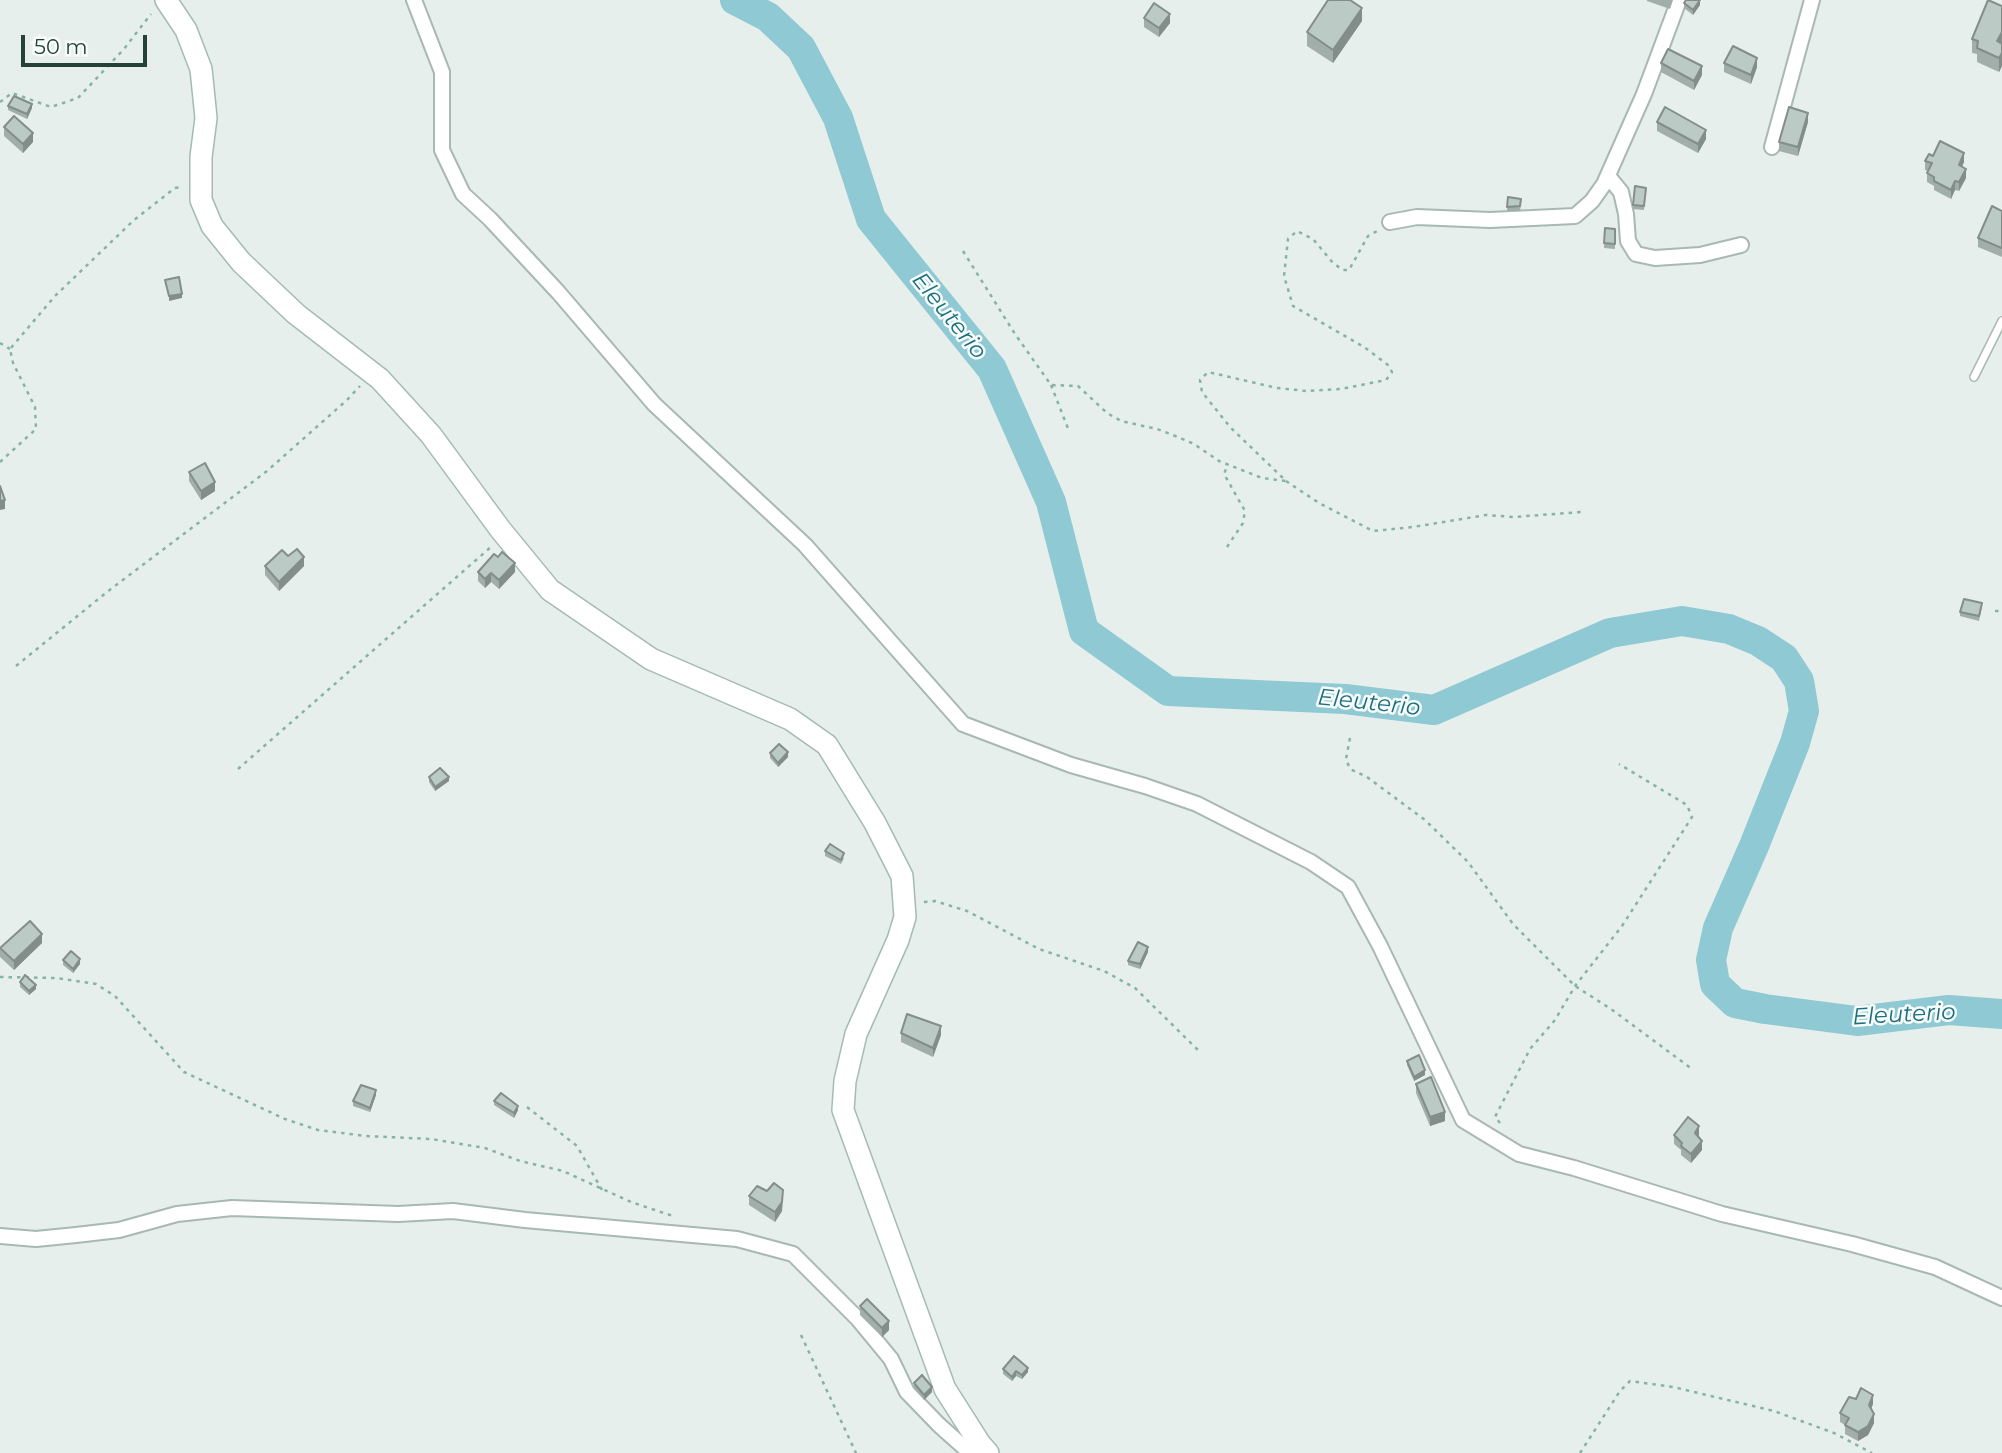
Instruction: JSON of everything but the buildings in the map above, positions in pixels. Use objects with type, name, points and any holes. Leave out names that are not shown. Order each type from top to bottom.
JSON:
[{"type":"street","points":[[414,0],[442,72],[442,150],[463,194],[558,292],[654,404],[805,545],[963,724],[1071,765],[1146,786],[1197,804],[1311,862],[1348,887],[1380,946],[1463,1120],[1519,1154],[1574,1168],[1722,1214],[1853,1244],[1935,1267],[2002,1298]]},
{"type":"street","points":[[1390,222],[1417,217],[1490,220],[1575,216],[1592,201],[1608,176],[1644,93],[1679,0]]},
{"type":"street","points":[[1773,147],[1812,0]]},
{"type":"street","points":[[160,5],[186,30],[201,69],[206,118],[201,157],[201,200],[212,226],[241,262],[296,314],[372,373],[431,435],[550,590],[651,659],[790,719],[827,745],[875,823],[902,876],[905,917],[898,940],[856,1034],[845,1081],[843,1110],[945,1389],[987,1452]]},
{"type":"street","points":[[1608,176],[1620,192],[1626,214],[1628,241],[1636,254],[1655,258],[1700,254],[1741,245]]},
{"type":"street","points":[[0,1236],[36,1240],[119,1230],[177,1214],[232,1208],[398,1214],[453,1211],[737,1239],[793,1254],[858,1319],[891,1359],[907,1392],[939,1426],[967,1450],[987,1452]]},
{"type":"lane","points":[[1975,377],[2002,321]]},
{"type":"path","points":[[0,102],[12,93],[51,107],[78,99],[160,5]]},
{"type":"path","points":[[10,349],[55,296],[134,220],[175,188],[201,181]]},
{"type":"path","points":[[1390,222],[1368,236],[1349,270],[1343,270],[1333,263],[1313,239],[1297,231],[1288,239],[1284,276],[1293,306],[1364,347],[1388,365],[1392,372],[1386,380],[1341,389],[1306,391],[1277,388],[1208,372],[1200,380],[1202,392],[1230,427],[1286,481],[1319,503],[1373,531],[1486,515],[1513,517],[1581,512]]},
{"type":"path","points":[[963,251],[1014,334],[1051,385],[1069,431]]},
{"type":"path","points":[[0,343],[10,349],[13,363],[35,407],[36,429],[0,461]]},
{"type":"path","points":[[16,666],[107,592],[267,471],[347,400],[372,373]]},
{"type":"path","points":[[1051,385],[1078,386],[1107,413],[1121,421],[1178,437],[1227,464],[1262,478],[1286,481]]},
{"type":"path","points":[[1227,464],[1224,474],[1245,511],[1243,523],[1227,547]]},
{"type":"path","points":[[237,769],[505,534]]},
{"type":"path","points":[[1995,611],[2002,611]]},
{"type":"path","points":[[1350,738],[1346,759],[1350,769],[1367,777],[1425,820],[1468,862],[1513,924],[1575,986],[1692,1069]]},
{"type":"path","points":[[1507,1147],[1510,1133],[1495,1117],[1530,1049],[1555,1020],[1575,986],[1622,926],[1692,817],[1687,805],[1619,764]]},
{"type":"path","points":[[904,905],[935,901],[956,908],[1039,948],[1104,971],[1135,988],[1198,1050]]},
{"type":"path","points":[[0,977],[57,978],[96,985],[115,996],[184,1072],[285,1119],[318,1130],[366,1136],[431,1139],[485,1148],[520,1161],[563,1171],[602,1190],[682,1219]]},
{"type":"path","points":[[527,1107],[577,1146],[602,1190]]},
{"type":"path","points":[[801,1335],[856,1453]]},
{"type":"path","points":[[1580,1453],[1620,1391],[1630,1381],[1673,1387],[1774,1411],[1834,1433],[1872,1453]]},
{"type":"waterway","name":"Eleuterio","points":[[735,0],[768,17],[801,48],[838,118],[871,219],[992,369],[1051,502],[1084,631],[1168,691],[1345,699],[1434,710],[1610,633],[1682,621],[1729,629],[1758,641],[1784,658],[1799,681],[1804,711],[1795,743],[1718,928],[1711,960],[1715,984],[1735,1003],[1857,1021],[1949,1010],[2002,1014]]}]
